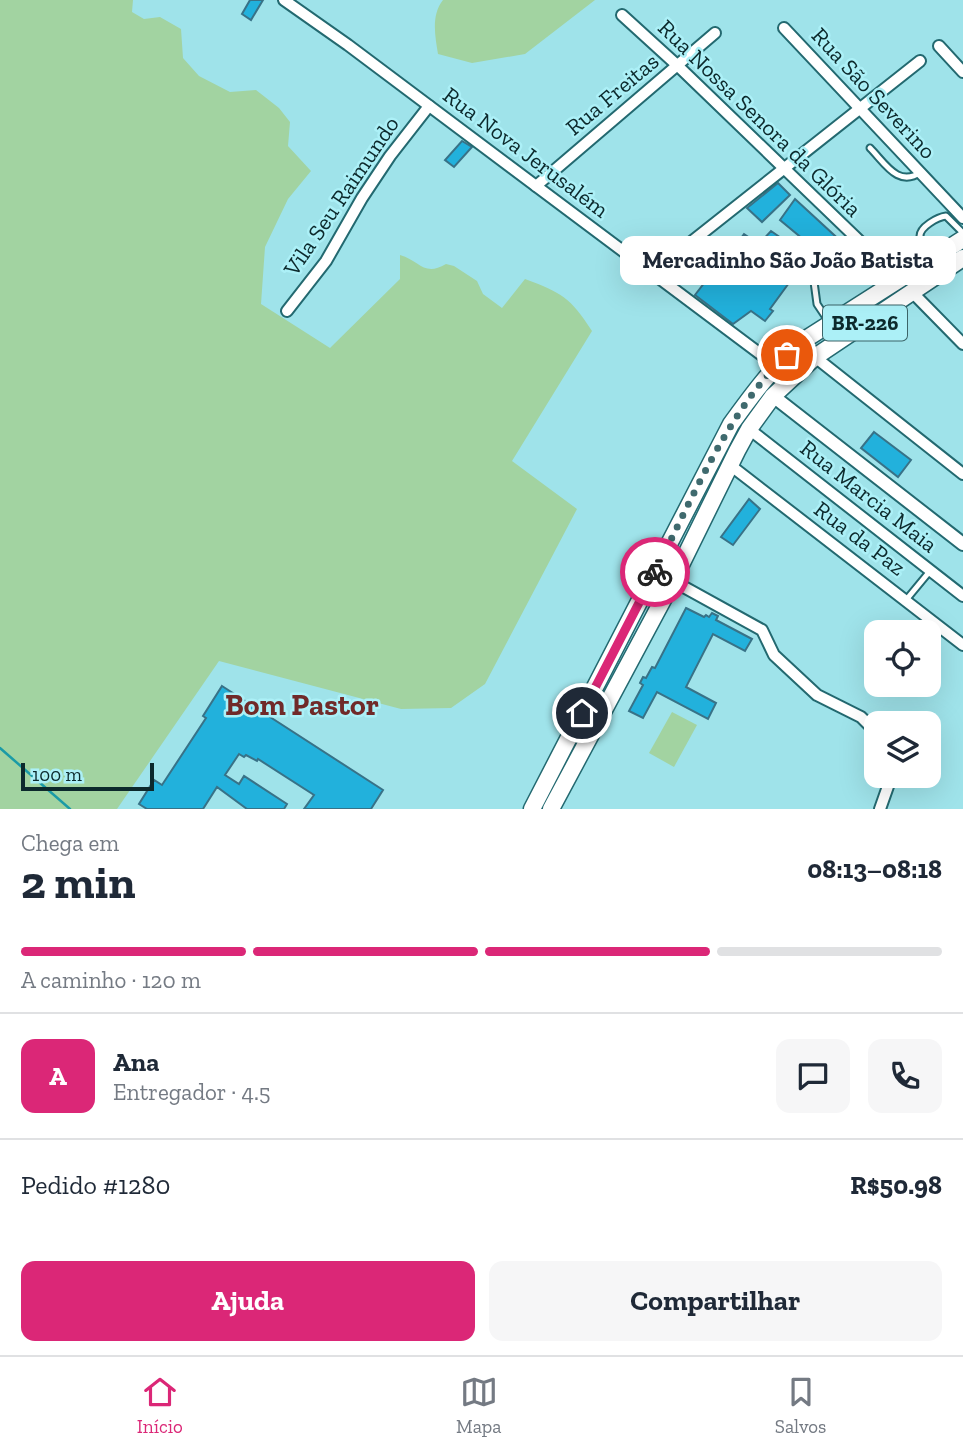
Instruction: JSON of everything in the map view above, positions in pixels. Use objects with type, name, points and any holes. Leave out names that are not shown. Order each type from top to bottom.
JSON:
[{"type":"main road","name":"BR-226","points":[[551,809],[673,581],[749,429],[773,396],[815,357],[912,292],[963,239]]},
{"type":"main road","name":"BR-226","points":[[532,809],[731,424],[775,365],[798,344],[900,280],[963,258]]},
{"type":"main road","points":[[681,520],[697,530]]},
{"type":"street","name":"Rua Nova Jerusalém","points":[[284,0],[775,365]]},
{"type":"street","name":"Rua Nossa Senora da Glória","points":[[622,15],[900,280]]},
{"type":"street","name":"Rua São Severino","points":[[784,27],[963,218]]},
{"type":"street","name":"Rua Freitas","points":[[536,186],[715,33]]},
{"type":"street","points":[[939,47],[963,72]]},
{"type":"street","points":[[652,273],[920,61]]},
{"type":"street","name":"Vila Seu Raimundo","points":[[287,311],[326,261],[362,198],[429,106]]},
{"type":"street","points":[[912,292],[963,344]]},
{"type":"street","points":[[815,357],[963,474]]},
{"type":"street","points":[[773,396],[963,544]]},
{"type":"street","name":"Rua Marcia Maia","points":[[749,429],[963,596]]},
{"type":"street","name":"Rua da Paz","points":[[730,465],[963,645]]},
{"type":"street","points":[[673,581],[762,630],[774,655],[817,695],[864,720]]},
{"type":"street","points":[[880,809],[887,788]]},
{"type":"lane","points":[[870,148],[901,178],[909,179],[921,172]]},
{"type":"lane","points":[[937,266],[920,233],[939,217],[946,216],[963,233]]},
{"type":"lane","points":[[812,267],[817,304],[841,340]]},
{"type":"lane","points":[[906,600],[930,571]]},
{"type":"green space","points":[[0,0],[133,0],[132,12],[144,19],[160,17],[181,29],[183,58],[199,76],[230,92],[256,90],[279,108],[290,122],[288,146],[311,171],[288,199],[265,247],[261,304],[330,348],[400,279],[400,255],[422,267],[432,269],[446,264],[454,266],[477,281],[483,294],[502,308],[525,279],[538,284],[571,303],[592,331],[512,461],[577,509],[485,684],[451,708],[401,709],[219,661],[117,809],[0,809]]},
{"type":"green space","points":[[443,0],[595,0],[525,54],[472,63],[438,54],[435,19]]},
{"type":"green space","points":[[672,712],[697,725],[674,767],[649,753]]},
{"type":"building","points":[[250,0],[263,0],[251,20],[242,14]]},
{"type":"building","points":[[462,141],[472,147],[454,167],[445,160]]},
{"type":"building","points":[[778,183],[790,195],[762,222],[747,208]]},
{"type":"building","points":[[795,199],[846,246],[827,259],[780,220]]},
{"type":"building","points":[[771,231],[781,238],[778,242],[805,261],[770,309],[773,311],[765,321],[751,311],[733,324],[695,295],[708,278],[703,275],[718,254],[725,260],[744,234],[759,244]]},
{"type":"building","points":[[874,432],[911,460],[898,477],[861,448]]},
{"type":"building","points":[[749,499],[760,509],[733,545],[721,537]]},
{"type":"building","points":[[686,608],[704,617],[709,617],[712,613],[718,616],[716,620],[752,639],[745,651],[713,634],[686,687],[716,703],[708,719],[657,692],[643,718],[629,711],[643,685],[640,683],[643,677],[646,678],[652,667],[655,668]]},
{"type":"building","points":[[222,686],[383,790],[371,809],[304,809],[314,795],[258,759],[257,761],[239,754],[225,775],[239,784],[244,776],[287,804],[284,809],[247,809],[217,787],[203,809],[147,809],[139,804],[154,780],[162,785],[206,718],[203,716]]},
{"type":"waterway","points":[[0,748],[70,809]]},
{"type":"way so far","points":[[655,572],[731,424],[775,365],[787,355]]},
{"type":"place","name":"Mercadinho São João Batista","points":[[787,355]]},
{"type":"district","name":"Bom Pastor","points":[[302,705]]},
{"type":"route","points":[[582,713],[655,572]]}]
